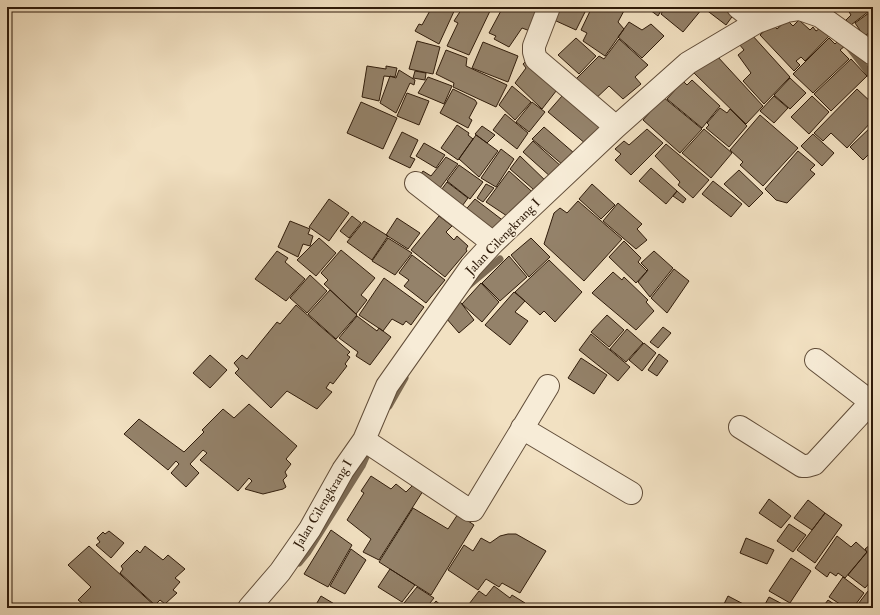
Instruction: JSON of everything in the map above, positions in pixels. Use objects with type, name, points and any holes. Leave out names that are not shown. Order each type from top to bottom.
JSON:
[{"type":"street","points":[[549,7],[534,46],[536,59],[616,127]]},
{"type":"street","points":[[738,7],[757,22]]},
{"type":"street","points":[[801,8],[820,16],[873,54]]},
{"type":"street","name":"Jalan Cilengkrang I","points":[[248,608],[280,572],[310,529],[343,470],[364,440],[387,386],[471,267],[493,243],[616,127],[688,63],[757,22],[787,11],[801,8]]},
{"type":"street","points":[[416,183],[493,243]]},
{"type":"street","points":[[740,426],[802,466],[814,464],[872,401],[816,360]]},
{"type":"street","points":[[364,440],[473,510],[548,386]]},
{"type":"street","points":[[522,428],[631,493]]},
{"type":"building","points":[[432,7],[456,7],[439,44],[415,31],[419,24],[422,25]]},
{"type":"building","points":[[463,7],[482,7],[490,11],[469,55],[447,46],[458,23],[454,21]]},
{"type":"building","points":[[503,7],[529,7],[539,13],[530,31],[522,28],[509,47],[494,39],[496,36],[489,33]]},
{"type":"building","points":[[561,7],[580,7],[586,10],[576,30],[554,20]]},
{"type":"building","points":[[592,7],[626,7],[618,22],[624,29],[605,56],[583,41],[587,33],[581,30]]},
{"type":"building","points":[[646,7],[663,7],[658,16]]},
{"type":"building","points":[[665,7],[700,7],[702,9],[683,32],[661,14]]},
{"type":"building","points":[[706,7],[733,7],[737,10],[726,25],[705,9]]},
{"type":"building","points":[[846,7],[873,8],[851,25],[846,20],[851,15]]},
{"type":"building","points":[[873,10],[873,31],[864,36],[855,23]]},
{"type":"building","points":[[787,20],[793,26],[799,20],[810,30],[813,27],[816,31],[822,27],[830,35],[805,61],[801,57],[796,61],[800,65],[794,71],[760,35],[772,24],[777,29]]},
{"type":"building","points":[[629,22],[642,30],[651,24],[664,36],[642,58],[618,37]]},
{"type":"building","points":[[752,35],[790,77],[764,104],[743,81],[751,73],[738,55],[744,50],[739,44]]},
{"type":"building","points":[[576,38],[596,56],[579,74],[558,55]]},
{"type":"building","points":[[829,38],[835,44],[839,40],[845,46],[840,50],[849,59],[813,93],[793,74]]},
{"type":"building","points":[[619,39],[648,65],[635,77],[641,84],[623,99],[609,86],[591,103],[571,84],[599,56],[604,59]]},
{"type":"building","points":[[417,41],[440,47],[433,74],[409,69]]},
{"type":"building","points":[[483,42],[518,56],[508,82],[472,68]]},
{"type":"building","points":[[446,50],[467,58],[466,66],[507,85],[496,107],[453,87],[454,83],[436,74]]},
{"type":"building","points":[[717,56],[763,106],[746,124],[693,72]]},
{"type":"building","points":[[528,59],[560,86],[542,109],[515,83],[526,68],[523,64]]},
{"type":"building","points":[[851,59],[867,76],[831,111],[814,94]]},
{"type":"building","points":[[367,66],[386,69],[386,66],[397,68],[395,77],[384,76],[379,101],[362,97]]},
{"type":"building","points":[[399,70],[415,80],[414,85],[410,83],[396,113],[380,103],[390,76],[396,78]]},
{"type":"building","points":[[415,71],[426,73],[425,80],[413,78]]},
{"type":"building","points":[[428,77],[452,86],[444,104],[418,93]]},
{"type":"building","points":[[790,78],[806,93],[790,109],[774,95]]},
{"type":"building","points":[[692,80],[720,106],[702,128],[667,99],[683,81],[687,85]]},
{"type":"building","points":[[512,86],[531,102],[515,120],[499,105]]},
{"type":"building","points":[[569,88],[603,129],[586,144],[548,112]]},
{"type":"building","points":[[453,89],[475,100],[477,103],[469,118],[472,120],[468,128],[440,113]]},
{"type":"building","points":[[857,89],[873,104],[873,120],[847,148],[831,133],[823,141],[814,133]]},
{"type":"building","points":[[407,93],[429,101],[419,125],[397,116]]},
{"type":"building","points":[[774,96],[788,108],[774,123],[760,111]]},
{"type":"building","points":[[812,96],[829,112],[809,134],[791,117]]},
{"type":"building","points":[[663,97],[702,129],[680,153],[643,120]]},
{"type":"building","points":[[361,102],[397,118],[383,149],[347,133]]},
{"type":"building","points":[[532,102],[545,112],[529,132],[516,122]]},
{"type":"building","points":[[720,108],[727,113],[730,109],[747,126],[729,147],[706,128],[709,125],[707,123]]},
{"type":"building","points":[[505,114],[528,133],[517,149],[493,130]]},
{"type":"building","points":[[760,115],[798,148],[763,186],[740,165],[743,162],[730,150]]},
{"type":"building","points":[[457,125],[469,133],[468,135],[473,139],[458,160],[441,148]]},
{"type":"building","points":[[873,125],[873,150],[863,160],[850,147]]},
{"type":"building","points":[[482,126],[495,135],[487,143],[475,134]]},
{"type":"building","points":[[544,127],[574,153],[563,165],[532,139]]},
{"type":"building","points":[[647,129],[663,143],[631,175],[615,160],[621,154],[615,149],[624,141],[629,145]]},
{"type":"building","points":[[704,129],[732,153],[711,178],[682,153]]},
{"type":"building","points":[[402,132],[418,140],[410,157],[415,159],[410,168],[389,158]]},
{"type":"building","points":[[813,134],[834,153],[822,166],[801,146]]},
{"type":"building","points":[[476,135],[498,151],[479,177],[459,159]]},
{"type":"building","points":[[533,141],[562,167],[552,178],[523,152]]},
{"type":"building","points":[[424,143],[445,155],[436,168],[416,156]]},
{"type":"building","points":[[666,144],[709,180],[693,198],[678,185],[680,182],[655,156]]},
{"type":"building","points":[[501,149],[514,159],[496,187],[481,178]]},
{"type":"building","points":[[798,151],[815,165],[810,170],[815,174],[787,203],[776,200],[765,189]]},
{"type":"building","points":[[520,156],[550,185],[541,196],[510,169]]},
{"type":"building","points":[[446,157],[458,164],[434,196],[416,181],[423,171],[431,176]]},
{"type":"building","points":[[459,165],[483,182],[470,199],[447,181]]},
{"type":"building","points":[[651,168],[677,191],[666,204],[639,181]]},
{"type":"building","points":[[739,170],[763,193],[749,207],[724,184]]},
{"type":"building","points":[[509,171],[538,197],[510,218],[486,202]]},
{"type":"building","points":[[713,181],[742,204],[731,217],[702,194]]},
{"type":"building","points":[[447,182],[468,198],[457,213],[436,197]]},
{"type":"building","points":[[486,184],[494,188],[483,202],[477,198]]},
{"type":"building","points":[[592,184],[615,205],[601,219],[579,199]]},
{"type":"building","points":[[677,191],[686,199],[683,203],[673,196]]},
{"type":"building","points":[[329,199],[349,213],[329,241],[309,227]]},
{"type":"building","points":[[475,199],[505,222],[492,238],[461,215]]},
{"type":"building","points":[[578,201],[622,239],[584,281],[544,244],[554,213],[560,208],[567,213]]},
{"type":"building","points":[[618,203],[642,224],[637,229],[647,240],[636,249],[603,221]]},
{"type":"building","points":[[352,216],[361,223],[349,238],[340,231]]},
{"type":"building","points":[[439,216],[452,226],[446,232],[454,240],[457,236],[468,246],[466,249],[467,251],[445,277],[411,250]]},
{"type":"building","points":[[397,218],[420,233],[408,249],[386,235]]},
{"type":"building","points":[[290,221],[310,229],[308,234],[313,236],[310,246],[303,244],[298,257],[278,247]]},
{"type":"building","points":[[364,221],[388,236],[372,260],[347,242]]},
{"type":"building","points":[[319,238],[336,253],[316,276],[297,260]]},
{"type":"building","points":[[388,238],[412,253],[395,275],[372,261]]},
{"type":"building","points":[[531,238],[550,257],[529,277],[511,255]]},
{"type":"building","points":[[624,241],[641,258],[638,262],[647,271],[636,283],[609,257]]},
{"type":"building","points":[[341,250],[375,278],[361,295],[367,300],[356,314],[324,284],[328,280],[321,273]]},
{"type":"building","points":[[277,251],[288,258],[285,262],[305,279],[286,301],[255,279]]},
{"type":"building","points":[[654,251],[673,268],[650,297],[638,282],[648,270],[641,263]]},
{"type":"building","points":[[412,255],[445,280],[426,303],[404,286],[409,280],[399,273]]},
{"type":"building","points":[[509,256],[527,277],[500,301],[482,283]]},
{"type":"building","points":[[549,260],[582,292],[555,322],[544,311],[540,315],[515,292]]},
{"type":"building","points":[[674,269],[689,281],[667,313],[651,298]]},
{"type":"building","points":[[613,272],[622,280],[624,277],[648,300],[646,302],[654,311],[636,330],[592,293]]},
{"type":"building","points":[[310,275],[327,291],[307,313],[290,298]]},
{"type":"building","points":[[384,278],[424,307],[411,325],[406,321],[403,325],[392,319],[383,331],[359,315]]},
{"type":"building","points":[[481,283],[499,302],[482,322],[462,304]]},
{"type":"building","points":[[330,290],[357,315],[336,339],[308,314]]},
{"type":"building","points":[[514,292],[525,301],[515,312],[528,321],[510,345],[485,325]]},
{"type":"building","points":[[458,299],[474,320],[459,333],[446,318],[452,314],[450,310]]},
{"type":"building","points":[[296,305],[350,352],[347,355],[350,357],[345,364],[347,366],[333,384],[330,382],[326,388],[332,392],[317,409],[287,391],[271,408],[235,373],[239,369],[234,363],[242,355],[247,359],[277,322],[280,324]]},
{"type":"building","points":[[607,315],[624,330],[609,347],[591,332]]},
{"type":"building","points":[[357,316],[377,331],[379,328],[391,337],[370,365],[356,356],[358,352],[339,338]]},
{"type":"building","points":[[663,327],[671,333],[658,348],[650,342]]},
{"type":"building","points":[[627,329],[643,343],[626,362],[610,349]]},
{"type":"building","points":[[591,334],[630,367],[618,381],[579,350]]},
{"type":"building","points":[[644,343],[656,353],[642,371],[629,360]]},
{"type":"building","points":[[659,354],[668,361],[657,376],[648,370]]},
{"type":"building","points":[[210,355],[227,370],[210,388],[193,373]]},
{"type":"building","points":[[581,358],[607,375],[594,394],[568,378]]},
{"type":"building","points":[[249,404],[297,446],[286,459],[291,464],[285,472],[287,476],[283,480],[286,487],[283,489],[263,494],[245,489],[252,481],[249,478],[238,491],[200,460],[207,453],[203,450],[190,464],[199,473],[186,487],[171,473],[179,464],[176,461],[168,470],[124,434],[139,419],[184,452],[204,432],[202,430],[223,409],[234,418]]},
{"type":"building","points":[[371,476],[391,489],[396,484],[406,492],[414,484],[423,491],[379,560],[363,552],[371,539],[347,520],[364,493],[361,491]]},
{"type":"building","points":[[769,499],[791,516],[781,528],[759,513]]},
{"type":"building","points":[[808,500],[825,513],[812,530],[794,518]]},
{"type":"building","points":[[413,508],[448,529],[458,514],[474,525],[431,595],[379,562]]},
{"type":"building","points":[[825,513],[842,525],[815,563],[797,550]]},
{"type":"building","points":[[789,524],[806,535],[793,552],[777,541]]},
{"type":"building","points":[[331,530],[352,545],[328,587],[304,574]]},
{"type":"building","points":[[109,531],[124,543],[111,558],[96,545],[100,542],[97,538],[103,532],[105,534]]},
{"type":"building","points":[[516,534],[546,551],[520,593],[502,583],[499,587],[486,579],[478,590],[448,570],[464,545],[473,551],[481,538],[490,543],[500,536]]},
{"type":"building","points":[[837,536],[851,547],[856,542],[867,552],[845,578],[838,573],[836,576],[830,572],[827,577],[815,568]]},
{"type":"building","points":[[746,538],[774,550],[767,564],[740,553]]},
{"type":"building","points":[[871,544],[873,546],[873,579],[865,588],[848,575],[867,552],[865,549]]},
{"type":"building","points":[[89,546],[155,606],[153,608],[88,608],[78,600],[91,587],[68,565]]},
{"type":"building","points":[[145,546],[163,560],[168,555],[185,569],[175,578],[180,582],[173,590],[177,593],[165,604],[160,600],[155,605],[120,573],[123,569],[121,566],[137,550],[140,553]]},
{"type":"building","points":[[351,549],[366,560],[345,594],[330,586]]},
{"type":"building","points":[[791,558],[811,571],[790,603],[769,591]]},
{"type":"building","points":[[390,569],[415,585],[402,602],[378,587]]},
{"type":"building","points":[[843,577],[864,593],[853,608],[846,608],[829,597]]},
{"type":"building","points":[[494,586],[510,598],[512,595],[525,603],[523,608],[466,608],[479,591],[486,596]]},
{"type":"building","points":[[417,587],[434,598],[426,608],[400,608]]},
{"type":"building","points":[[868,591],[873,595],[873,608],[855,608]]},
{"type":"building","points":[[321,596],[341,608],[314,608]]},
{"type":"building","points":[[728,596],[751,608],[722,608]]},
{"type":"building","points":[[769,597],[790,608],[763,608]]},
{"type":"building","points":[[828,600],[840,608],[822,608]]},
{"type":"building","points":[[436,601],[444,608],[430,608]]},
{"type":"waterway","points":[[848,46],[873,78]]},
{"type":"waterway","points":[[468,286],[500,259]]},
{"type":"waterway","points":[[389,406],[405,378]]},
{"type":"waterway","points":[[299,563],[308,552],[362,466],[369,450]]}]
